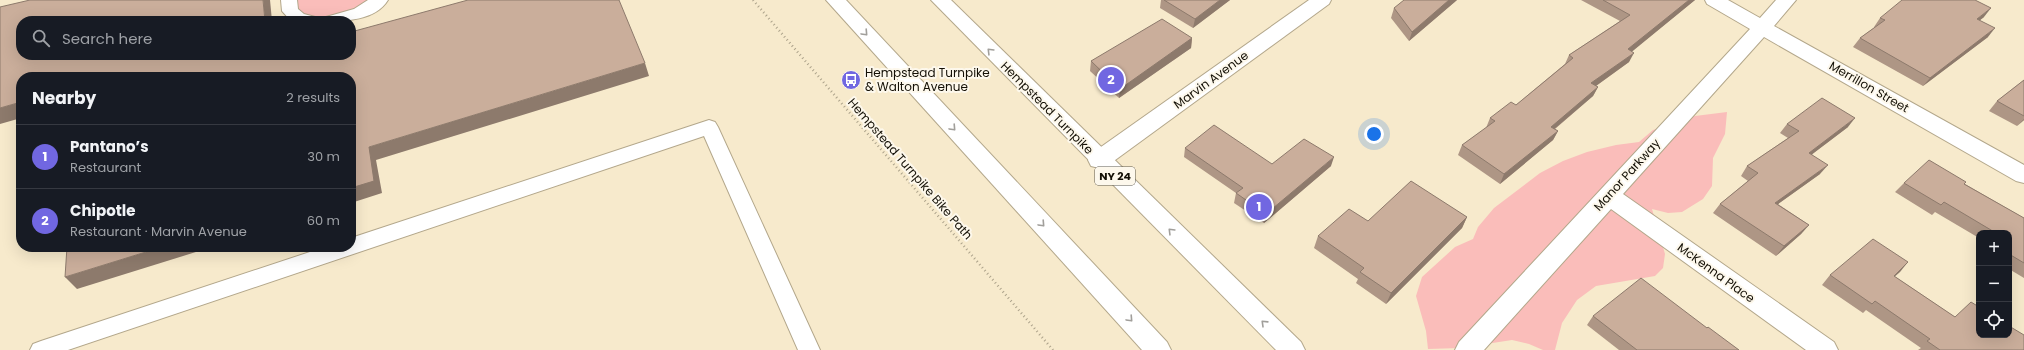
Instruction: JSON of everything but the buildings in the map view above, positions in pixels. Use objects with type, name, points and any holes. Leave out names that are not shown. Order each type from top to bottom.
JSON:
[{"type":"street","points":[[835,0],[1158,350]]},
{"type":"street","name":"Hempstead Turnpike","points":[[940,0],[1099,160],[1292,350]]},
{"type":"street","name":"Marvin Avenue","points":[[1099,160],[1322,0]]},
{"type":"street","name":"Merrillon Street","points":[[1714,0],[2024,175]]},
{"type":"street","name":"Manor Parkway","points":[[1468,350],[1787,0]]},
{"type":"street","name":"McKenna Place","points":[[1608,195],[1825,350]]},
{"type":"lane","points":[[350,16],[360,13],[380,0]]},
{"type":"lane","points":[[288,1],[290,11],[296,16]]},
{"type":"lane","points":[[356,245],[708,127],[809,350]]},
{"type":"lane","points":[[41,350],[335,252]]},
{"type":"path","name":"Hempstead Turnpike Bike Path","points":[[754,0],[1053,350]]},
{"type":"shaded area","points":[[289,0],[380,0],[349,16],[304,16]]},
{"type":"shaded area","points":[[1727,112],[1725,134],[1713,158],[1712,186],[1703,199],[1682,212],[1668,213],[1652,209],[1665,254],[1663,268],[1655,276],[1596,286],[1577,300],[1562,323],[1555,350],[1543,350],[1529,344],[1512,340],[1460,348],[1428,349],[1426,331],[1416,296],[1422,277],[1455,247],[1473,239],[1478,227],[1494,208],[1540,173],[1563,161],[1587,152],[1616,145],[1639,142],[1653,130],[1695,116]]},
{"type":"place","name":"Hempstead Turnpike & Walton Avenue","points":[[851,80]]},
{"type":"place","name":"Chipotle","points":[[1111,80]]},
{"type":"place","name":"Pantano’s","points":[[1259,207]]}]
